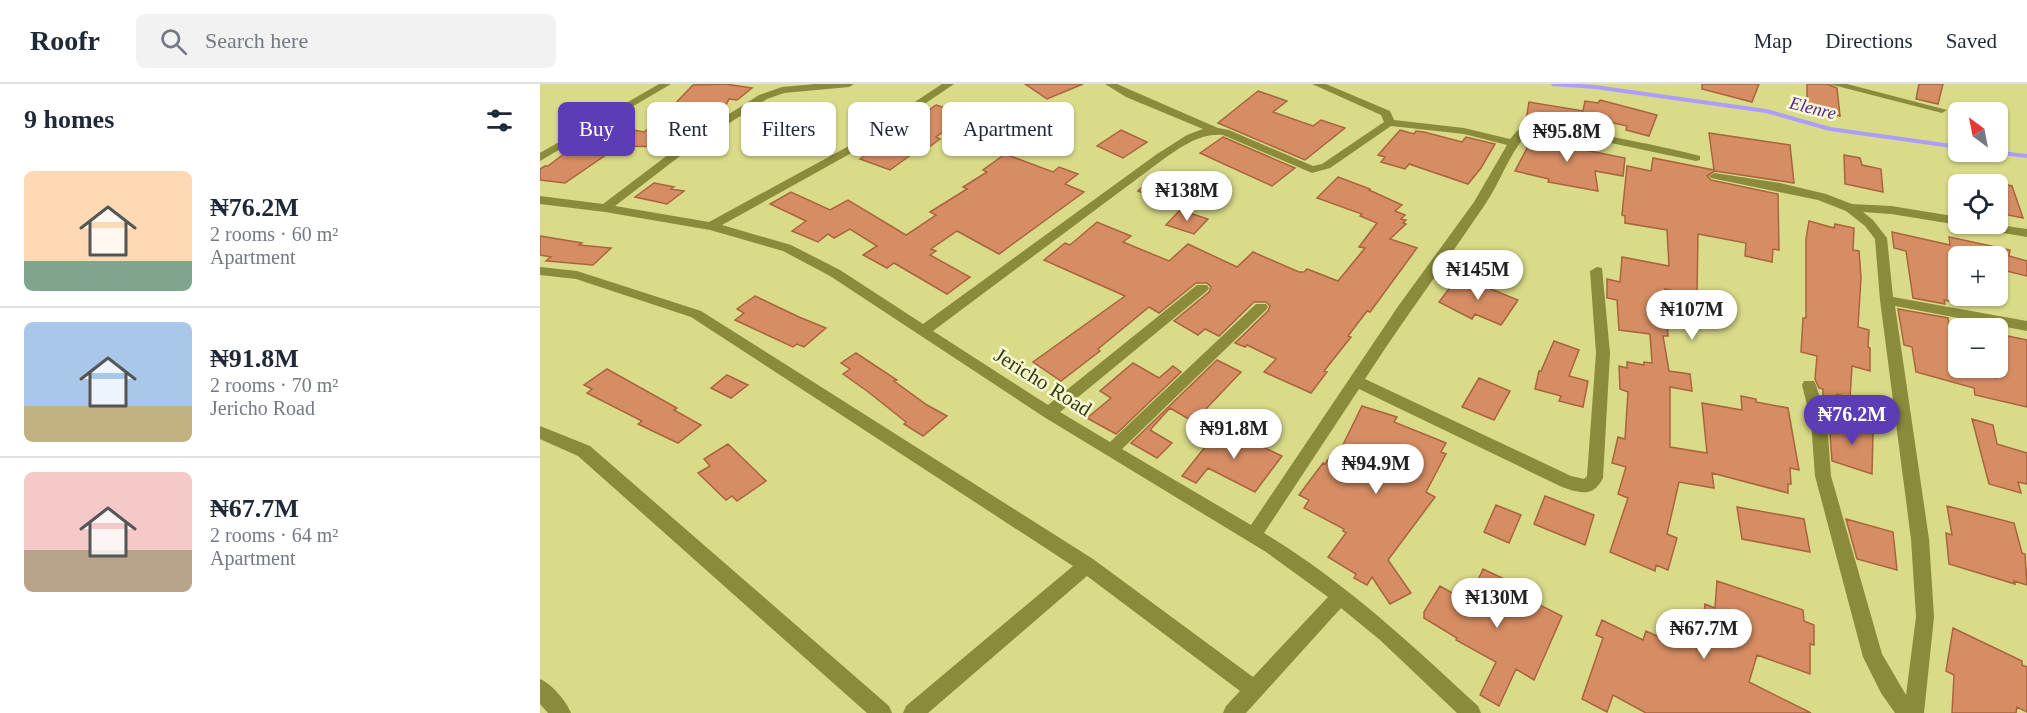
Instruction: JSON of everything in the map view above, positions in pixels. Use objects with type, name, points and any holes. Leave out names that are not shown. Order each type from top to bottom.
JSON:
[{"type":"street","points":[[540,158],[666,84]]},
{"type":"street","points":[[605,208],[689,144],[763,97],[782,90],[849,84]]},
{"type":"street","points":[[711,226],[851,149],[949,84]]},
{"type":"street","points":[[1110,84],[1130,95],[1225,132],[1312,170],[1326,166],[1382,126],[1390,123],[1464,131],[1512,143]]},
{"type":"street","points":[[1317,84],[1386,113],[1390,123]]},
{"type":"street","points":[[1834,84],[1942,110]]},
{"type":"street","points":[[923,331],[1161,156],[1195,134],[1215,130]]},
{"type":"street","points":[[1254,535],[1404,308],[1480,203],[1512,143],[1522,132],[1533,130],[1611,140],[1696,158]]},
{"type":"street","points":[[1715,176],[1822,197],[1850,208],[1869,223],[1881,238],[1887,300],[1920,539],[1924,617],[1914,713]]},
{"type":"street","name":"Jericho Road","points":[[540,200],[605,208],[711,226],[787,248],[835,273],[1049,413],[1254,535],[1387,634],[1471,713]]},
{"type":"street","points":[[1850,208],[1891,210],[1948,219]]},
{"type":"street","points":[[2008,230],[2027,233]]},
{"type":"street","points":[[540,271],[577,275],[696,314],[1087,565],[1254,690]]},
{"type":"street","points":[[1356,381],[1568,482],[1587,487],[1595,478],[1603,352],[1597,271]]},
{"type":"street","points":[[1049,413],[1202,288]]},
{"type":"street","points":[[1887,300],[2027,326]]},
{"type":"street","points":[[1112,449],[1261,307]]},
{"type":"street","points":[[1809,385],[1819,421],[1823,476],[1873,657],[1888,686],[1907,713]]},
{"type":"street","points":[[540,432],[584,451],[882,713]]},
{"type":"street","points":[[913,713],[1087,565]]},
{"type":"street","points":[[1233,713],[1340,597]]},
{"type":"street","points":[[540,688],[561,713]]},
{"type":"building","points":[[725,84],[752,88],[737,100],[729,99],[728,102],[677,102],[693,85]]},
{"type":"building","points":[[1025,84],[1083,84],[1047,99]]},
{"type":"building","points":[[1702,84],[1759,84],[1752,102],[1702,89]]},
{"type":"building","points":[[1807,84],[1827,84],[1837,88],[1840,116],[1807,110]]},
{"type":"building","points":[[1919,84],[1943,84],[1938,104],[1916,99]]},
{"type":"building","points":[[1258,91],[1287,101],[1273,112],[1313,126],[1321,120],[1345,128],[1305,160],[1218,123]]},
{"type":"building","points":[[1600,100],[1657,115],[1649,136],[1626,130],[1627,126],[1592,118],[1587,131],[1539,125],[1540,122],[1526,120],[1529,102],[1583,111],[1585,101],[1598,103]]},
{"type":"building","points":[[936,105],[942,107],[942,133],[936,137],[940,139],[930,146],[930,109]]},
{"type":"building","points":[[635,130],[644,132],[647,130],[647,147],[635,146]]},
{"type":"building","points":[[1121,130],[1147,142],[1123,158],[1097,146]]},
{"type":"building","points":[[1400,130],[1414,134],[1416,131],[1424,132],[1462,142],[1466,137],[1495,144],[1481,168],[1468,184],[1409,164],[1405,169],[1381,162],[1385,157],[1378,155]]},
{"type":"building","points":[[1709,133],[1790,145],[1794,183],[1715,171],[1707,176],[1711,180],[1778,194],[1779,250],[1773,249],[1772,262],[1745,256],[1746,243],[1698,234],[1697,296],[1665,289],[1668,336],[1663,336],[1669,371],[1690,374],[1692,391],[1670,387],[1670,447],[1707,453],[1702,403],[1742,410],[1741,396],[1756,399],[1756,402],[1788,408],[1799,470],[1790,468],[1791,484],[1788,484],[1788,493],[1712,473],[1714,488],[1679,482],[1667,534],[1677,538],[1668,570],[1656,565],[1655,571],[1610,552],[1628,498],[1618,494],[1626,467],[1612,463],[1618,437],[1625,439],[1628,392],[1620,389],[1619,366],[1627,368],[1627,362],[1644,365],[1644,362],[1652,363],[1650,334],[1619,330],[1617,300],[1607,298],[1607,279],[1620,282],[1622,257],[1669,266],[1667,230],[1625,223],[1625,216],[1622,215],[1627,166],[1651,171],[1653,158],[1714,170]]},
{"type":"building","points":[[1534,135],[1583,142],[1580,149],[1625,158],[1623,176],[1595,171],[1598,191],[1548,182],[1549,179],[1515,171]]},
{"type":"building","points":[[1223,137],[1295,168],[1272,186],[1200,153]]},
{"type":"building","points":[[1844,155],[1860,158],[1862,165],[1881,169],[1883,192],[1845,184]]},
{"type":"building","points":[[561,156],[604,156],[565,183],[540,180],[540,169]]},
{"type":"building","points":[[864,156],[909,156],[890,170],[860,159]]},
{"type":"building","points":[[1002,156],[1010,156],[1053,172],[1059,167],[1078,174],[1065,184],[1084,192],[999,254],[957,231],[931,249],[936,251],[930,255],[970,277],[947,294],[894,263],[887,268],[863,255],[877,246],[850,229],[834,238],[828,234],[818,242],[792,231],[806,221],[770,204],[791,192],[830,210],[848,200],[906,235],[936,215],[930,212],[967,189],[963,187],[987,172],[983,170]]},
{"type":"building","points":[[1338,177],[1370,189],[1402,205],[1395,211],[1405,215],[1401,219],[1406,220],[1403,223],[1406,224],[1390,239],[1417,248],[1370,312],[1367,311],[1348,336],[1351,337],[1324,371],[1327,372],[1311,393],[1264,372],[1276,359],[1247,345],[1245,347],[1235,343],[1268,311],[1270,306],[1266,302],[1254,302],[1219,336],[1205,329],[1198,335],[1174,321],[1209,292],[1211,287],[1207,283],[1196,283],[1159,313],[1149,307],[1098,349],[1100,351],[1061,381],[1033,362],[1125,296],[1044,260],[1065,243],[1070,245],[1097,222],[1131,236],[1123,242],[1169,261],[1188,244],[1237,267],[1253,252],[1299,272],[1307,269],[1338,281],[1365,248],[1359,247],[1377,223],[1360,216],[1362,214],[1317,198]]},
{"type":"building","points":[[1151,180],[1173,189],[1160,200],[1138,191]]},
{"type":"building","points":[[654,183],[684,191],[667,204],[635,197]]},
{"type":"building","points":[[2008,185],[2012,186],[2023,218],[2008,215]]},
{"type":"building","points":[[1180,210],[1208,219],[1194,234],[1166,225]]},
{"type":"building","points":[[1809,221],[1834,228],[1835,224],[1854,228],[1853,250],[1859,251],[1861,277],[1858,327],[1869,330],[1870,371],[1852,366],[1850,398],[1837,394],[1837,420],[1828,418],[1823,389],[1819,388],[1815,379],[1817,356],[1801,352],[1803,318],[1806,318],[1806,239]]},
{"type":"building","points":[[1892,232],[1950,245],[1949,237],[1991,246],[1948,246],[1948,301],[1944,300],[1945,304],[1913,298],[1906,251],[1894,248]]},
{"type":"building","points":[[540,236],[582,243],[579,245],[611,248],[593,265],[546,261],[551,257],[540,255]]},
{"type":"building","points":[[2008,250],[2010,250],[2009,256],[2027,261],[2027,276],[2008,271]]},
{"type":"building","points":[[1459,276],[1518,300],[1501,325],[1475,314],[1472,319],[1439,302]]},
{"type":"building","points":[[755,296],[826,328],[804,347],[797,344],[793,347],[735,320],[744,313],[737,309]]},
{"type":"building","points":[[1898,309],[1948,318],[1948,378],[2008,378],[2008,336],[2027,340],[2027,407],[1975,395],[1974,388],[1916,372],[1912,347],[1904,345]]},
{"type":"building","points":[[1554,341],[1579,350],[1569,376],[1588,381],[1583,407],[1559,401],[1561,396],[1535,389],[1539,371]]},
{"type":"building","points":[[856,353],[897,380],[894,381],[927,405],[947,416],[923,436],[904,424],[906,422],[843,374],[850,369],[841,363]]},
{"type":"building","points":[[1217,360],[1241,372],[1203,412],[1209,415],[1199,425],[1170,408],[1150,430],[1172,443],[1157,458],[1131,443]]},
{"type":"building","points":[[1133,363],[1159,378],[1173,366],[1181,372],[1116,434],[1087,418],[1111,398],[1100,391]]},
{"type":"building","points":[[607,369],[677,408],[674,410],[701,425],[678,443],[638,424],[642,421],[587,393],[592,389],[584,385]]},
{"type":"building","points":[[727,375],[748,385],[731,398],[711,388]]},
{"type":"building","points":[[1479,378],[1510,391],[1494,420],[1462,407]]},
{"type":"building","points":[[1362,406],[1397,417],[1394,422],[1446,443],[1441,452],[1446,454],[1426,492],[1435,497],[1388,560],[1411,593],[1390,604],[1372,577],[1367,585],[1354,578],[1356,574],[1328,557],[1346,533],[1344,529],[1304,508],[1309,500],[1299,495],[1323,463],[1325,464],[1329,458],[1335,461]]},
{"type":"building","points":[[1829,419],[1873,433],[1872,474],[1832,461]]},
{"type":"building","points":[[1972,419],[1993,425],[1997,444],[2027,453],[2027,484],[2018,482],[2021,493],[1989,484]]},
{"type":"building","points":[[1221,427],[1282,456],[1255,492],[1208,468],[1196,483],[1182,476]]},
{"type":"building","points":[[728,444],[766,481],[737,501],[732,496],[726,500],[698,473],[710,466],[704,459]]},
{"type":"building","points":[[1545,496],[1594,515],[1585,545],[1534,524]]},
{"type":"building","points":[[1496,505],[1521,515],[1509,543],[1484,532]]},
{"type":"building","points":[[1947,506],[2014,523],[2022,553],[2025,554],[2027,585],[2014,581],[2015,584],[1949,564],[1946,533],[1952,535]]},
{"type":"building","points":[[1737,507],[1804,519],[1810,552],[1742,539]]},
{"type":"building","points":[[1846,519],[1893,532],[1897,570],[1857,559]]},
{"type":"building","points":[[1483,569],[1511,582],[1508,589],[1562,616],[1534,680],[1516,669],[1499,706],[1480,695],[1496,662],[1456,640],[1457,638],[1424,618],[1424,612],[1440,586],[1468,602]]},
{"type":"building","points":[[1717,581],[1803,610],[1804,621],[1814,625],[1814,645],[1810,644],[1810,674],[1757,655],[1749,682],[1811,713],[1646,713],[1613,695],[1607,712],[1582,699],[1603,638],[1596,635],[1602,620],[1643,640],[1646,631],[1670,642],[1673,635],[1700,650],[1705,604],[1715,608]]},
{"type":"building","points":[[1953,628],[2022,661],[2022,665],[2027,667],[2027,712],[2017,707],[2016,713],[1952,713],[1954,675],[1946,671]]},
{"type":"waterway","name":"Elenre","points":[[1553,84],[1595,87],[1766,111],[1830,129],[1948,145]]},
{"type":"waterway","name":"Elenre","points":[[2008,154],[2027,156]]}]
